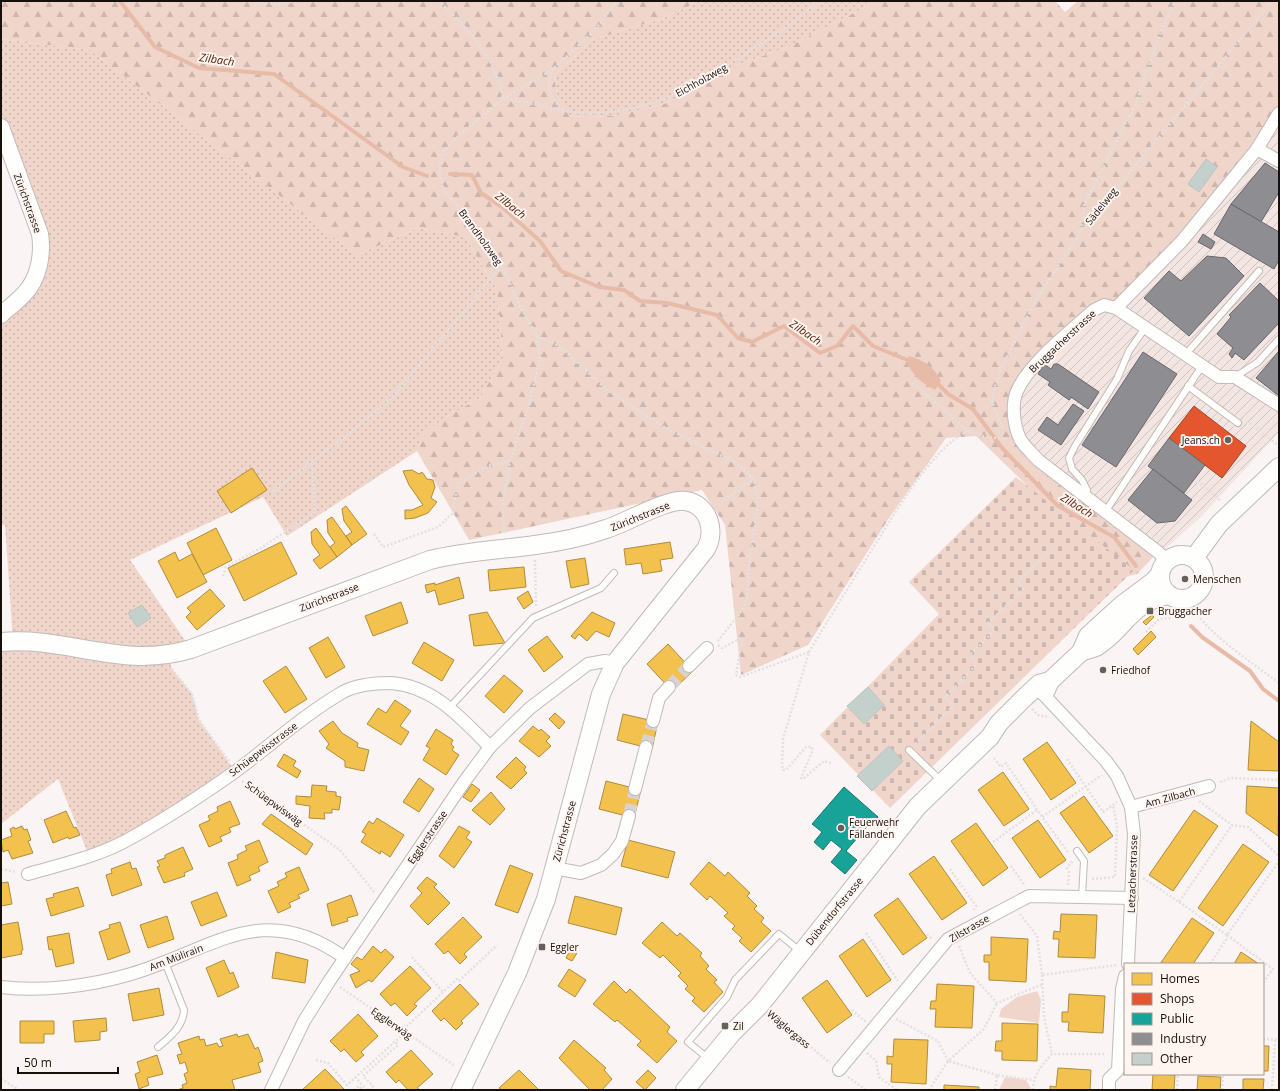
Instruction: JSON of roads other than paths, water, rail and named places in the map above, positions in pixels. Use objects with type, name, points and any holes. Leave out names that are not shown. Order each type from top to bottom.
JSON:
[{"type":"main road","points":[[1194,558],[1219,524],[1279,467]]},
{"type":"main road","name":"Zürichstrasse","points":[[1,642],[38,643],[127,656],[168,655],[191,649],[430,560],[465,552],[534,546],[583,537],[622,524],[673,502],[687,501],[694,504],[706,514],[710,522],[711,537],[706,549],[615,664],[601,694],[546,899],[517,973],[461,1090]]},
{"type":"main road","name":"Dübendorfstrasse","points":[[990,738],[1006,731],[1031,708],[1047,688],[1081,652],[1088,636],[1104,620],[1154,581],[1164,568],[1180,555],[1194,558],[1201,564],[1204,572],[1204,581],[1201,590],[1195,596],[1156,597],[1144,603],[1096,646],[1081,652]]},
{"type":"main road","points":[[1164,568],[1163,588],[1178,597]]},
{"type":"main road","name":"Dübendorfstrasse","points":[[685,1090],[760,1005],[801,952],[854,888],[899,829],[942,782],[990,738],[999,723],[1039,684],[1047,688]]},
{"type":"street","points":[[1279,113],[1257,149],[1182,241],[1116,308],[1219,377],[1235,377],[1279,405]]},
{"type":"street","name":"Zürichstrasse","points":[[1,127],[40,234],[42,251],[32,283],[25,293],[1,315]]},
{"type":"street","points":[[1257,149],[1279,160]]},
{"type":"street","name":"Bruggacherstrasse","points":[[1116,308],[1104,305],[1094,310],[1028,372],[1016,393],[1014,417],[1016,431],[1021,441],[1038,460],[1158,552],[1164,568]]},
{"type":"street","points":[[689,666],[707,648]]},
{"type":"street","name":"Egglerstrasse","points":[[271,1090],[284,1060],[304,1021],[330,980],[464,782],[490,747],[530,708],[588,664],[605,662],[615,664]]},
{"type":"street","name":"Schüepwisstrasse","points":[[28,874],[89,856],[130,839],[191,802],[236,771],[296,724],[345,691],[369,685],[390,683],[404,685],[427,694],[450,707],[490,747]]},
{"type":"street","points":[[653,721],[659,698],[669,687]]},
{"type":"street","name":"Letzacherstrasse","points":[[1047,688],[1117,776],[1134,834],[1128,963]]},
{"type":"street","points":[[636,789],[646,747]]},
{"type":"street","name":"Am Zilbach","points":[[1125,807],[1209,786]]},
{"type":"street","points":[[554,868],[581,872],[601,865],[613,854],[622,841],[629,816]]},
{"type":"street","name":"Zilstrasse","points":[[843,1073],[874,1028],[892,1015],[906,990],[948,939],[1029,896],[1068,895],[1132,898]]},
{"type":"street","name":"Am Mülirain","points":[[1,987],[21,989],[90,983],[130,974],[234,935],[260,930],[292,932],[312,938],[345,958]]},
{"type":"street","points":[[1109,1090],[1109,1079],[1118,1070],[1122,989],[1124,980]]},
{"type":"lane","points":[[1186,355],[1259,271]]},
{"type":"lane","points":[[1086,497],[1087,490],[1082,480],[1072,469],[1069,458],[1117,379],[1129,351],[1145,328]]},
{"type":"lane","points":[[1235,377],[1258,362],[1279,339]]},
{"type":"lane","points":[[1105,512],[1202,366]]},
{"type":"lane","points":[[1188,386],[1238,423]]},
{"type":"lane","points":[[450,707],[536,616],[601,588],[614,574]]},
{"type":"lane","points":[[909,750],[942,782]]},
{"type":"lane","points":[[1077,851],[1084,861],[1082,896]]},
{"type":"lane","points":[[710,1060],[688,1042],[727,997],[735,980],[779,934],[801,952]]},
{"type":"lane","points":[[158,1048],[173,1034],[184,1017],[184,1010],[165,962]]},
{"type":"waterway","name":"Zilbach","points":[[120,1],[155,47],[199,68],[274,74],[403,167],[427,176]]},
{"type":"waterway","name":"Zilbach","points":[[450,174],[472,175],[481,193],[502,207],[540,241],[561,271],[599,287],[624,290],[640,301],[667,303],[717,315],[738,338],[752,342],[784,326],[820,353],[837,346],[853,326],[873,346],[910,361]]},
{"type":"waterway","name":"Zilbach","points":[[936,382],[948,394],[973,409],[1002,448],[1058,506],[1114,537],[1136,566]]},
{"type":"waterway","name":"Zilbach","points":[[1178,611],[1183,616]]},
{"type":"waterway","name":"Zilbach","points":[[1191,626],[1202,637],[1250,671],[1263,689],[1279,701]]},
{"type":"tunnel","points":[[669,687],[689,666]]},
{"type":"tunnel","points":[[646,747],[653,721]]},
{"type":"tunnel","points":[[629,816],[635,789]]},
{"type":"place","name":"Jeans.ch","points":[[1228,440]]},
{"type":"place","name":"Menschen","points":[[1185,579]]},
{"type":"place","name":"Bruggacher","points":[[1150,611]]},
{"type":"place","name":"Friedhof","points":[[1103,670]]},
{"type":"place","name":"Feuerwehr Fällanden","points":[[841,828]]},
{"type":"place","name":"Eggler","points":[[542,947]]},
{"type":"place","name":"Zil","points":[[725,1026]]}]
